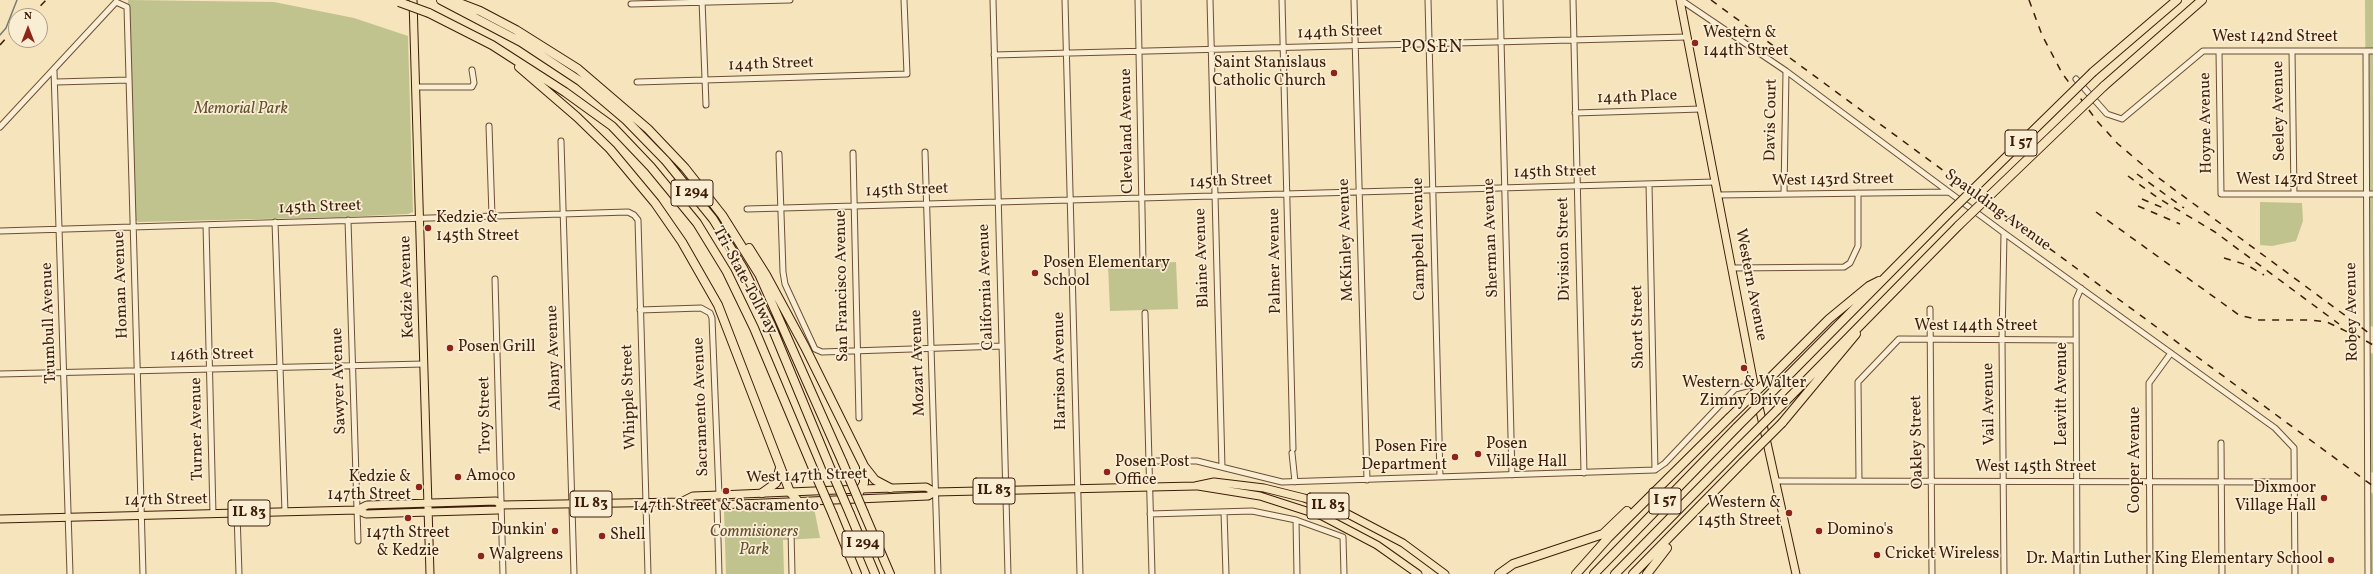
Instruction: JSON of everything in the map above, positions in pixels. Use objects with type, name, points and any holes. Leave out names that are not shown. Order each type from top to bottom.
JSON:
[{"type":"highway","name":"Tri-State Tollway","points":[[441,0],[521,42],[580,82],[626,120],[671,167],[713,218],[743,268],[771,325],[875,574]]},
{"type":"highway","points":[[450,0],[480,11],[516,30],[578,69],[601,87],[648,129],[685,168],[722,215],[762,280],[890,574]]},
{"type":"highway","name":"I 57","points":[[1594,574],[1948,214],[2093,72],[2177,0]]},
{"type":"highway","name":"I 57","points":[[1616,574],[1959,225],[2104,86],[2202,0]]},
{"type":"highway","name":"Tri-State Tollway","points":[[396,1],[428,13],[492,45],[565,92],[612,126],[652,167],[697,223],[727,272],[754,328],[833,515],[856,574]]},
{"type":"highway","points":[[492,45],[594,133],[640,184],[669,222],[702,276],[720,310],[779,465],[790,492],[796,500]]},
{"type":"highway","points":[[722,215],[733,225],[766,275],[864,466],[875,480],[890,488]]},
{"type":"highway","points":[[1576,574],[1676,469],[1829,319],[1869,286],[1885,278]]},
{"type":"highway","points":[[1633,574],[1782,423],[1850,343],[1866,319]]},
{"type":"highway","points":[[762,493],[776,483],[780,474],[779,465]]},
{"type":"highway","points":[[856,498],[865,479],[864,466]]},
{"type":"highway","points":[[1499,574],[1513,564],[1603,534],[1666,474],[1676,469]]},
{"type":"highway","points":[[1647,574],[1669,546],[1676,532]]},
{"type":"main road","name":"Kedzie Avenue","points":[[413,0],[430,574]]},
{"type":"main road","name":"Western Avenue","points":[[1681,0],[1754,384],[1777,481],[1796,574]]},
{"type":"main road","name":"West 147th Street","points":[[1196,486],[1214,482],[1256,487],[1304,498],[1371,524],[1403,543],[1445,574]]},
{"type":"main road","name":"West 147th Street","points":[[429,504],[496,501],[501,505],[646,502],[681,502],[696,505],[717,505],[796,500],[928,496],[935,492],[1196,486],[1260,496],[1322,516],[1378,545],[1418,574]]},
{"type":"main road","name":"West 147th Street","points":[[681,502],[693,496],[861,489],[926,487],[935,492]]},
{"type":"main road","name":"147th Street","points":[[0,519],[357,510],[367,505],[429,504]]},
{"type":"main road","name":"West 147th Street","points":[[429,512],[498,510],[501,505]]},
{"type":"main road","name":"147th Street","points":[[357,510],[366,514],[429,512]]},
{"type":"street","points":[[631,4],[702,1],[790,0]]},
{"type":"street","name":"144th Street","points":[[637,82],[907,74],[904,0]]},
{"type":"street","name":"California Avenue","points":[[993,0],[1008,574]]},
{"type":"street","name":"Harrison Avenue","points":[[1065,0],[1080,574]]},
{"type":"street","name":"Cleveland Avenue","points":[[1138,0],[1143,262]]},
{"type":"street","name":"Blaine Avenue","points":[[1210,0],[1210,50],[1222,467]]},
{"type":"street","name":"Palmer Avenue","points":[[1282,0],[1295,482]]},
{"type":"street","name":"McKinley Avenue","points":[[1354,0],[1354,46],[1367,480]]},
{"type":"street","name":"Campbell Avenue","points":[[1428,0],[1440,477]]},
{"type":"street","name":"Sherman Avenue","points":[[1500,0],[1512,475]]},
{"type":"street","name":"Division Street","points":[[1572,0],[1584,473]]},
{"type":"street","name":"Spaulding Avenue","points":[[1681,0],[1786,71],[2004,234],[2275,428],[2294,448],[2294,482]]},
{"type":"street","points":[[702,1],[706,105]]},
{"type":"street","name":"Homan Avenue","points":[[54,71],[116,2],[127,7],[143,574]]},
{"type":"street","name":"144th Street","points":[[994,56],[1687,37]]},
{"type":"street","name":"West 142nd Street","points":[[2076,79],[2107,114],[2122,119],[2203,51],[2373,51]]},
{"type":"street","name":"Hoyne Avenue","points":[[2219,51],[2221,194]]},
{"type":"street","name":"Seeley Avenue","points":[[2292,51],[2294,194]]},
{"type":"street","name":"Robey Avenue","points":[[2366,51],[2365,194],[2368,574]]},
{"type":"street","points":[[416,87],[472,87],[474,83],[472,70]]},
{"type":"street","points":[[0,128],[54,71]]},
{"type":"street","name":"Trumbull Avenue","points":[[54,71],[56,82],[70,574]]},
{"type":"street","name":"Davis Court","points":[[1784,194],[1786,71]]},
{"type":"street","points":[[56,82],[129,80]]},
{"type":"street","name":"144th Place","points":[[1575,114],[1701,109]]},
{"type":"street","points":[[489,126],[492,216]]},
{"type":"street","name":"Albany Avenue","points":[[562,141],[574,574]]},
{"type":"street","name":"Mozart Avenue","points":[[925,152],[938,574]]},
{"type":"street","name":"San Francisco Avenue","points":[[853,153],[859,418]]},
{"type":"street","points":[[780,154],[785,284],[815,349],[822,352],[1002,346]]},
{"type":"street","name":"145th Street","points":[[747,209],[1715,182]]},
{"type":"street","name":"Short Street","points":[[1649,184],[1655,470]]},
{"type":"street","name":"West 143rd Street","points":[[1718,195],[1948,192]]},
{"type":"street","points":[[1733,268],[1844,267],[1850,263],[1858,246],[1858,193]]},
{"type":"street","name":"West 143rd Street","points":[[2221,194],[2373,194]]},
{"type":"street","name":"145th Street","points":[[0,230],[628,212],[634,215],[638,220]]},
{"type":"street","name":"Sawyer Avenue","points":[[348,220],[358,541]]},
{"type":"street","name":"Whipple Street","points":[[638,220],[648,574]]},
{"type":"street","points":[[276,222],[285,512]]},
{"type":"street","name":"Turner Avenue","points":[[206,224],[212,514]]},
{"type":"street","name":"Vail Avenue","points":[[2004,234],[2002,340],[2004,574]]},
{"type":"street","name":"Troy Street","points":[[495,279],[503,574]]},
{"type":"street","name":"Leavitt Avenue","points":[[2078,574],[2076,300],[2081,288]]},
{"type":"street","name":"Sacramento Avenue","points":[[640,310],[701,308],[710,313],[712,318],[719,495]]},
{"type":"street","name":"Oakley Street","points":[[1930,309],[1932,574]]},
{"type":"street","points":[[1145,313],[1152,574]]},
{"type":"street","points":[[2367,324],[2373,328]]},
{"type":"street","name":"West 144th Street","points":[[1859,481],[1858,382],[1899,339],[2076,340]]},
{"type":"street","name":"Cooper Avenue","points":[[2150,574],[2149,383],[2171,353]]},
{"type":"street","name":"146th Street","points":[[0,374],[424,364]]},
{"type":"street","points":[[1149,461],[1197,462],[1282,482],[1655,470],[1665,463],[1734,390],[1754,384]]},
{"type":"street","points":[[2222,443],[2222,574]]},
{"type":"street","name":"West 145th Street","points":[[1777,481],[2294,482]]},
{"type":"street","points":[[2294,482],[2295,574]]},
{"type":"street","points":[[717,505],[719,574]]},
{"type":"street","points":[[2367,506],[2373,510]]},
{"type":"street","points":[[1224,512],[1226,574]]},
{"type":"street","points":[[1150,514],[1265,512],[1296,520],[1343,537],[1344,574]]},
{"type":"street","points":[[237,513],[239,574]]},
{"type":"street","points":[[1296,520],[1297,574]]},
{"type":"street","points":[[791,531],[792,574]]},
{"type":"green space","name":"Memorial Park","points":[[128,0],[274,2],[354,18],[408,36],[413,212],[408,214],[341,217],[139,222],[135,220]]},
{"type":"green space","points":[[2365,0],[2373,0],[2373,327],[2367,324]]},
{"type":"green space","points":[[2260,202],[2302,203],[2303,221],[2296,241],[2272,246],[2260,245]]},
{"type":"green space","points":[[1176,262],[1178,309],[1110,311],[1108,265]]},
{"type":"green space","points":[[2367,350],[2373,354],[2373,473],[2367,469]]},
{"type":"green space","points":[[2367,489],[2373,494],[2373,574],[2368,574]]},
{"type":"green space","name":"Commisioners Park","points":[[814,508],[820,538],[783,540],[784,574],[726,574],[724,511]]},
{"type":"waterway","points":[[0,35],[6,28],[17,0]]},
{"type":"railway","points":[[38,8],[46,0]]},
{"type":"railway","points":[[1711,0],[2373,486]]},
{"type":"railway","points":[[2029,0],[2042,35],[2062,73],[2097,121],[2118,144],[2156,176],[2373,336]]},
{"type":"railway","points":[[0,45],[8,36]]},
{"type":"railway","points":[[2137,174],[2184,208]]},
{"type":"railway","points":[[2128,176],[2158,198],[2215,232],[2339,324]]},
{"type":"railway","points":[[2142,199],[2168,210]]},
{"type":"railway","points":[[2138,206],[2180,224]]},
{"type":"railway","points":[[2096,212],[2239,315],[2259,320],[2310,320],[2327,322],[2358,337]]},
{"type":"railway","points":[[2224,258],[2247,265],[2264,275]]},
{"type":"railway","points":[[2354,334],[2373,345]]},
{"type":"place","name":"Western & 144th Street","points":[[1695,43]]},
{"type":"place","name":"Saint Stanislaus Catholic Church","points":[[1334,73]]},
{"type":"place","name":"Kedzie & 145th Street","points":[[428,228]]},
{"type":"place","name":"Posen Elementary School","points":[[1035,273]]},
{"type":"place","name":"Posen Grill","points":[[450,348]]},
{"type":"place","name":"Western & Walter Zimny Drive","points":[[1744,368]]},
{"type":"place","name":"Posen Village Hall","points":[[1478,454]]},
{"type":"place","name":"Posen Fire Department","points":[[1455,457]]},
{"type":"place","name":"Posen Post Office","points":[[1107,472]]},
{"type":"place","name":"Amoco","points":[[458,477]]},
{"type":"place","name":"Kedzie & 147th Street","points":[[419,487]]},
{"type":"place","name":"147th Street & Sacramento","points":[[726,491]]},
{"type":"place","name":"Dixmoor Village Hall","points":[[2324,498]]},
{"type":"place","name":"Western & 145th Street","points":[[1789,513]]},
{"type":"place","name":"147th Street & Kedzie","points":[[408,518]]},
{"type":"place","name":"Dunkin'","points":[[555,531]]},
{"type":"place","name":"Domino's","points":[[1819,531]]},
{"type":"place","name":"Shell","points":[[602,536]]},
{"type":"place","name":"Cricket Wireless","points":[[1877,555]]},
{"type":"place","name":"Walgreens","points":[[481,556]]},
{"type":"place","name":"Dr. Martin Luther King Elementary School","points":[[2331,560]]},
{"type":"district","name":"POSEN","points":[[1432,49]]}]
